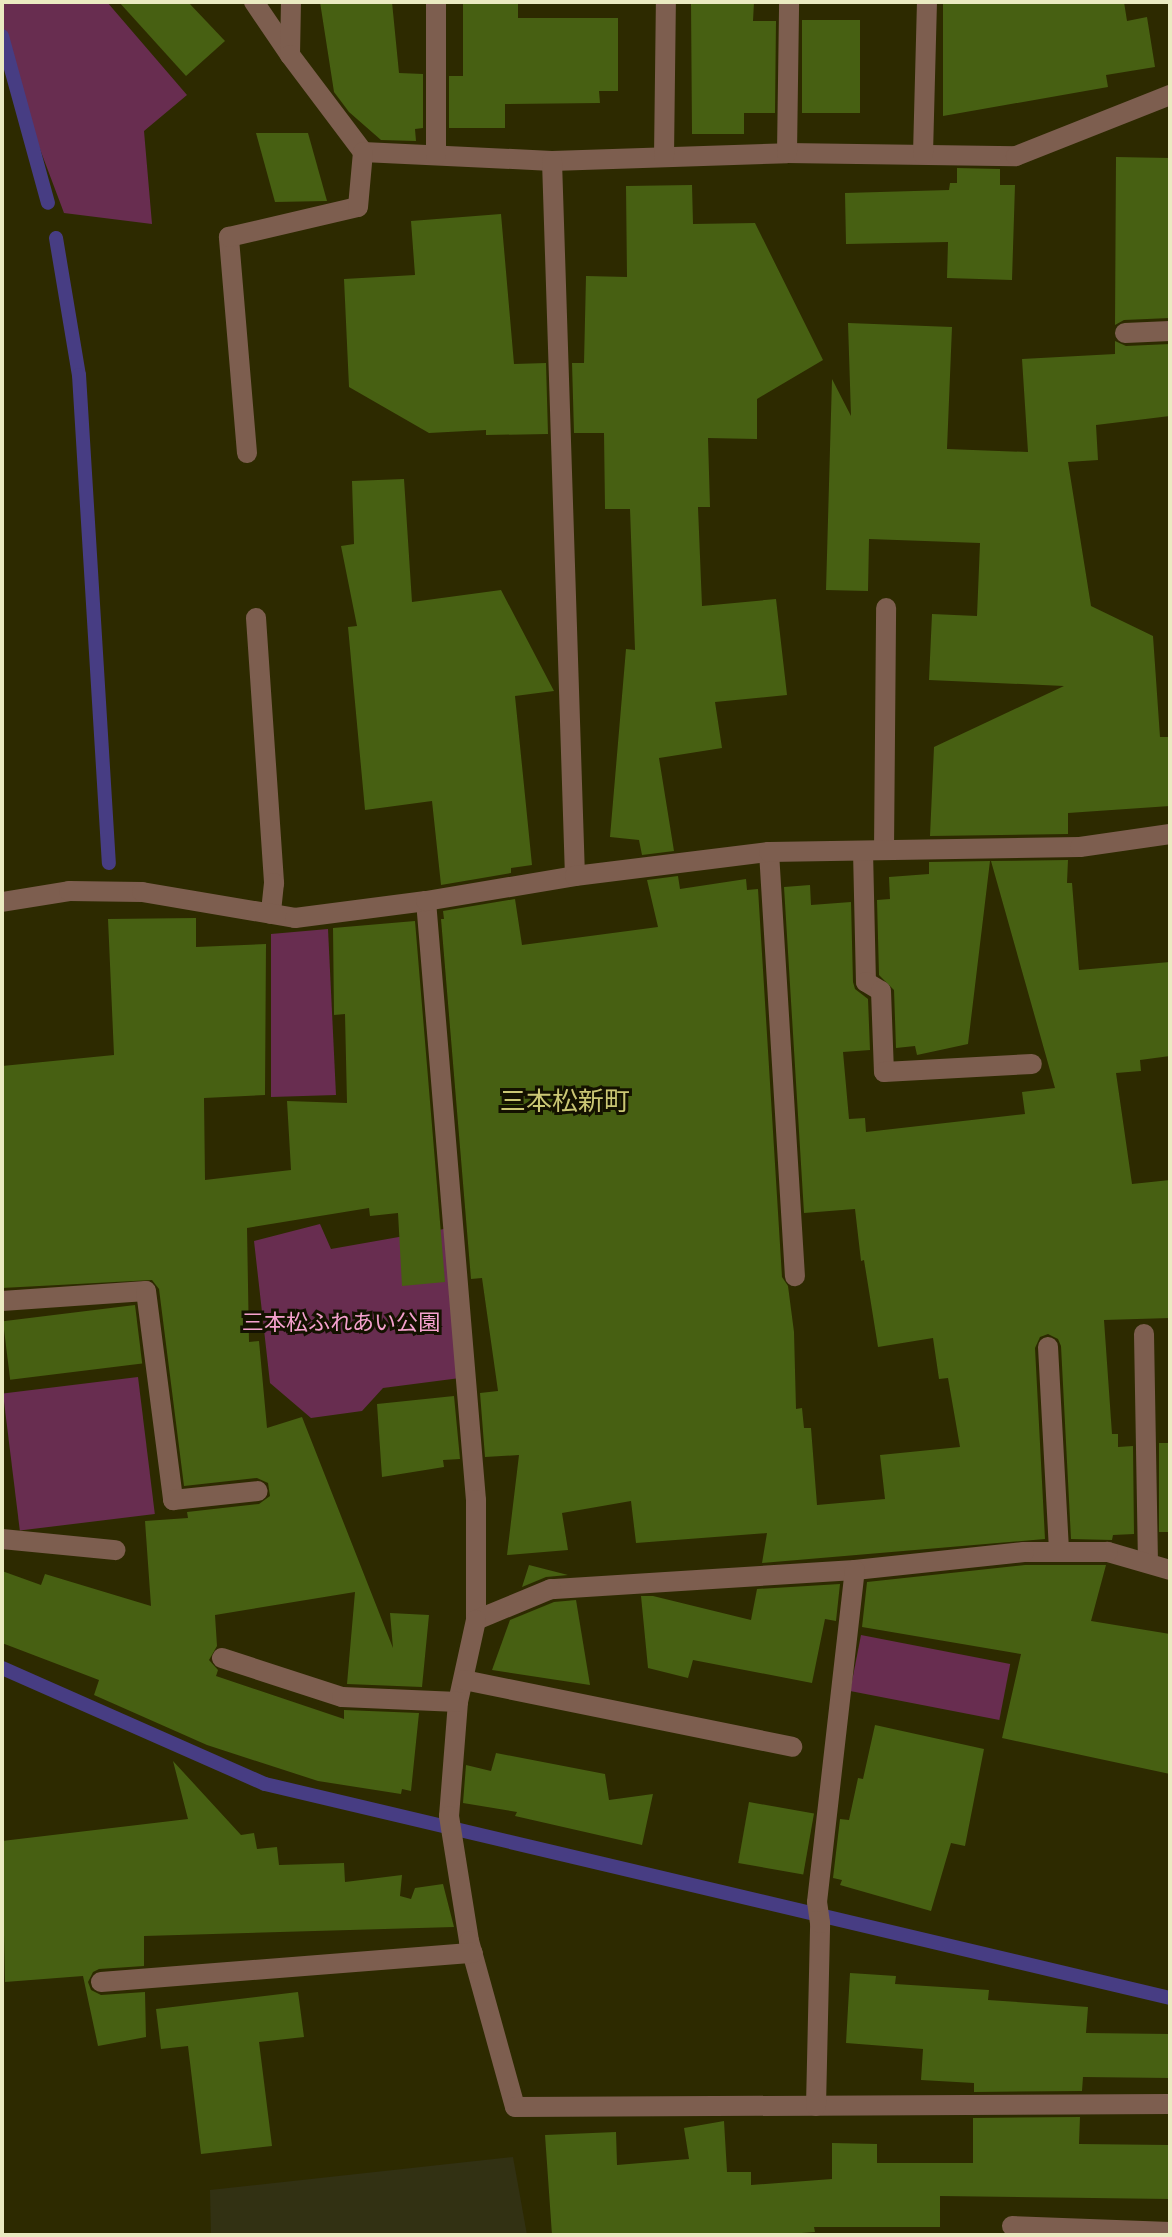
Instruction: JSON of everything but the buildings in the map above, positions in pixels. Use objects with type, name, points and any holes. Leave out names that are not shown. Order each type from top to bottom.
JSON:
[{"type":"street","points":[[247,453],[229,237],[358,207],[363,152],[254,2]]},
{"type":"street","points":[[290,55],[291,2]]},
{"type":"street","points":[[436,2],[436,155]]},
{"type":"street","points":[[664,157],[666,2]]},
{"type":"street","points":[[787,153],[789,2]]},
{"type":"street","points":[[923,154],[927,2]]},
{"type":"street","points":[[363,152],[552,161],[787,153],[1016,156],[1170,95]]},
{"type":"street","points":[[552,161],[575,876]]},
{"type":"street","points":[[1125,333],[1170,331]]},
{"type":"street","points":[[884,850],[886,608]]},
{"type":"street","points":[[256,618],[274,883],[271,914]]},
{"type":"street","points":[[2,902],[69,891],[142,892],[295,918],[426,901],[575,876],[769,852],[1080,847],[1170,834]]},
{"type":"street","points":[[863,851],[866,982],[881,991],[884,1072],[1032,1064]]},
{"type":"street","points":[[769,852],[795,1276]]},
{"type":"street","points":[[426,901],[476,1500],[476,1620],[458,1702],[449,1816],[473,1953],[515,2107],[1170,2104]]},
{"type":"street","points":[[2,1301],[146,1291],[173,1500],[258,1491]]},
{"type":"street","points":[[1144,1334],[1148,1563]]},
{"type":"street","points":[[1048,1347],[1059,1552]]},
{"type":"street","points":[[2,1539],[115,1550]]},
{"type":"street","points":[[476,1620],[551,1589],[855,1570],[1024,1552],[1108,1552],[1170,1570]]},
{"type":"street","points":[[816,2106],[820,1923],[817,1902],[855,1570]]},
{"type":"street","points":[[222,1658],[342,1697],[458,1702]]},
{"type":"street","points":[[464,1680],[792,1747]]},
{"type":"street","points":[[101,1982],[473,1953]]},
{"type":"street","points":[[1012,2226],[1170,2232]]},
{"type":"shaded area","points":[[513,2157],[527,2235],[211,2235],[210,2190]]},
{"type":"green space","points":[[2,2],[107,2],[187,95],[144,131],[152,224],[64,213],[2,48]]},
{"type":"green space","points":[[328,929],[336,1095],[271,1097],[271,934]]},
{"type":"green space","name":"三本松ふれあい公園","points":[[320,1224],[331,1249],[444,1229],[460,1378],[383,1388],[362,1411],[311,1418],[270,1383],[254,1241]]},
{"type":"green space","points":[[138,1377],[155,1514],[20,1531],[3,1394]]},
{"type":"green space","points":[[861,1635],[1010,1664],[999,1720],[850,1691]]},
{"type":"waterway","points":[[2,36],[48,203]]},
{"type":"waterway","points":[[56,238],[79,375],[109,863]]},
{"type":"waterway","points":[[2,1668],[265,1784],[1170,1998]]},
{"type":"district","name":"三本松新町","points":[[565,1103]]}]
